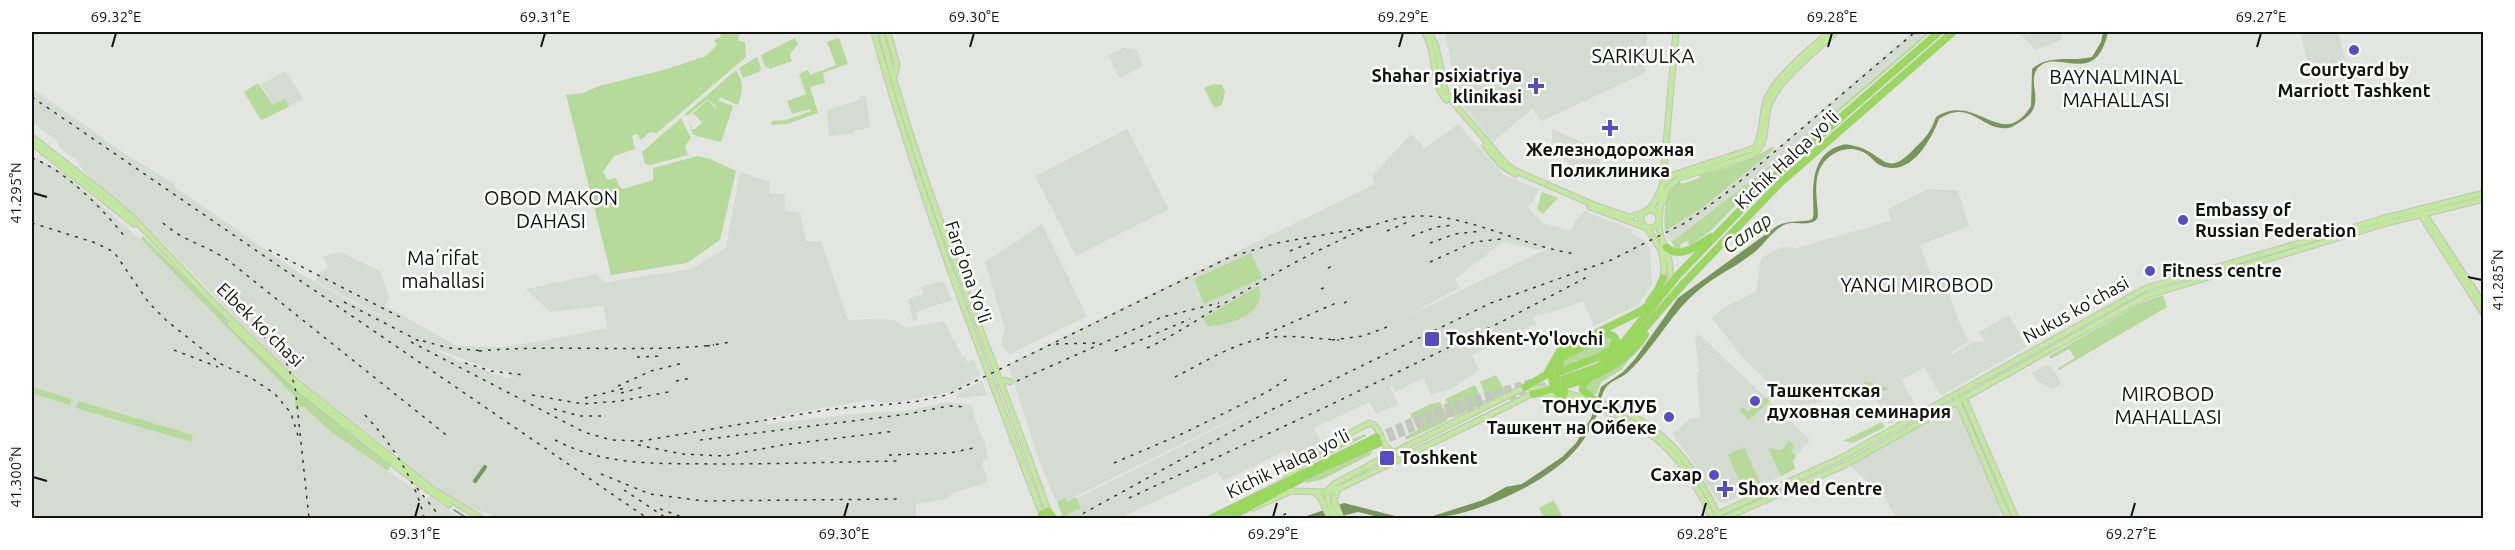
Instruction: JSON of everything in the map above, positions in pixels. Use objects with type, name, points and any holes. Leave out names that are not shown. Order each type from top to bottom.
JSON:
[{"type":"highway","name":"Kichik Halqa yo'li","points":[[1939,32],[1784,167],[1669,285],[1666,297],[1663,308],[1646,324],[1609,352],[1563,375],[1588,371],[1628,347],[1646,324],[1666,297],[1790,173],[1953,32]]},
{"type":"highway","points":[[1872,89],[1879,96]]},
{"type":"highway","points":[[1784,167],[1790,173]]},
{"type":"highway","points":[[1666,247],[1675,253],[1686,251],[1723,228],[1729,230],[1729,235]]},
{"type":"highway","points":[[1639,312],[1657,292],[1663,278]]},
{"type":"highway","points":[[1530,390],[1546,375],[1556,354],[1563,349],[1666,297]]},
{"type":"highway","points":[[1530,390],[1560,392],[1616,364],[1632,352],[1663,308]]},
{"type":"highway","points":[[1560,392],[1556,375],[1563,357],[1608,334],[1614,336],[1616,341],[1609,352]]},
{"type":"highway","points":[[1552,364],[1551,377],[1560,392]]},
{"type":"highway","points":[[1594,375],[1584,382],[1582,388],[1585,394],[1598,405]]},
{"type":"highway","name":"Kichik Halqa yo'li","points":[[1212,519],[1229,516],[1378,440],[1279,484],[1229,516]]},
{"type":"highway","points":[[1044,515],[1052,519]]},
{"type":"highway","points":[[1206,519],[1229,516]]},
{"type":"main road","name":"Farg'ona Yo'li","points":[[874,32],[913,161],[993,395],[1044,515]]},
{"type":"main road","name":"Farg'ona Yo'li","points":[[881,32],[931,198],[1001,385],[1044,515]]},
{"type":"main road","points":[[888,32],[897,65],[893,78]]},
{"type":"main road","points":[[1424,32],[1430,44],[1440,92],[1491,150],[1516,171],[1623,217],[1632,217],[1650,210],[1656,212],[1659,221]]},
{"type":"main road","points":[[1429,32],[1436,46],[1445,93],[1501,165],[1514,174],[1601,212],[1647,228],[1656,226],[1659,221]]},
{"type":"main road","points":[[1661,208],[1676,32]]},
{"type":"main road","points":[[1669,285],[1670,264],[1660,233],[1659,221],[1666,191],[1679,178],[1750,156],[1758,149],[1765,116],[1772,98],[1829,32]]},
{"type":"main road","points":[[1809,54],[1836,32]]},
{"type":"main road","name":"Elbek ko'chasi","points":[[32,137],[135,220],[211,300],[289,376],[432,489],[481,519]]},
{"type":"main road","name":"Elbek ko'chasi","points":[[32,143],[133,224],[286,379],[430,492],[473,519]]},
{"type":"main road","points":[[1666,297],[1661,250],[1641,222],[1641,216],[1654,204],[1661,189],[1673,175],[1758,149]]},
{"type":"main road","points":[[1663,169],[1673,175]]},
{"type":"main road","name":"Nukus ko'chasi","points":[[1714,518],[1840,458],[2146,296],[2336,235],[2484,193]]},
{"type":"main road","name":"Nukus ko'chasi","points":[[2421,212],[2484,199]]},
{"type":"main road","points":[[2421,212],[2484,305]]},
{"type":"main road","points":[[2421,212],[2484,314]]},
{"type":"main road","points":[[1001,385],[1005,380],[1011,382]]},
{"type":"main road","points":[[1229,516],[1286,492],[1310,490],[1327,492],[1340,488],[1530,390]]},
{"type":"main road","points":[[1327,492],[1335,484],[1396,452],[1530,390],[1560,392],[1640,420],[1672,446],[1694,471],[1714,518]]},
{"type":"main road","points":[[1961,395],[2016,519]]},
{"type":"main road","name":"Nukus ko'chasi","points":[[1725,519],[1846,464],[1957,402],[1961,395]]},
{"type":"main road","points":[[1957,402],[2008,519]]},
{"type":"main road","points":[[1279,484],[1316,452],[1370,423],[1376,427],[1387,449],[1396,452]]},
{"type":"main road","points":[[1840,458],[1846,464]]},
{"type":"main road","points":[[1330,519],[1330,505],[1340,488]]},
{"type":"main road","points":[[1310,490],[1330,505],[1341,519]]},
{"type":"main road","points":[[1327,492],[1336,519]]},
{"type":"shaded area","points":[[719,32],[739,32],[738,41],[745,42],[746,57],[657,133],[650,132],[641,140],[637,134],[632,136],[635,149],[614,156],[603,172],[607,180],[616,178],[623,189],[653,180],[653,168],[698,156],[736,171],[720,240],[687,263],[611,275],[566,95],[583,93],[599,86],[667,69],[706,56],[717,45],[714,40],[721,37]]},
{"type":"shaded area","name":"Shahar psixiatriya klinikasi","points":[[1445,32],[1647,32],[1645,73],[1542,121],[1532,109],[1493,142],[1458,100]]},
{"type":"shaded area","points":[[1912,32],[1928,32],[1788,152],[1706,218],[1672,242],[1669,240],[1665,231],[1702,208],[1779,147]]},
{"type":"shaded area","points":[[1928,32],[1931,32],[1784,159],[1714,228],[1690,246],[1687,241],[1681,244],[1679,250],[1676,250],[1672,242],[1788,152]]},
{"type":"shaded area","points":[[2017,32],[2062,32],[2061,40],[2036,50]]},
{"type":"shaded area","name":"Салар","points":[[2103,32],[2108,32],[2102,50],[2094,59],[2075,64],[2054,61],[2045,63],[2037,69],[2034,75],[2033,109],[2029,115],[2012,127],[1999,128],[1968,113],[1950,113],[1939,119],[1925,146],[1911,162],[1902,166],[1892,168],[1880,165],[1868,155],[1856,150],[1844,150],[1833,154],[1824,162],[1817,178],[1817,219],[1810,223],[1790,223],[1782,226],[1756,251],[1690,298],[1637,363],[1627,373],[1607,386],[1591,427],[1579,446],[1566,459],[1530,485],[1509,496],[1466,512],[1427,518],[1483,500],[1506,487],[1522,484],[1562,457],[1576,443],[1591,418],[1601,387],[1623,372],[1635,359],[1678,298],[1777,226],[1787,223],[1812,219],[1816,172],[1820,160],[1829,151],[1842,145],[1850,145],[1865,149],[1884,162],[1896,163],[1924,139],[1936,117],[1951,111],[1964,111],[1999,123],[2010,124],[2020,119],[2031,106],[2032,69],[2038,64],[2053,60],[2092,57],[2101,42]]},
{"type":"shaded area","points":[[2300,32],[2338,32],[2346,64],[2311,74]]},
{"type":"shaded area","points":[[795,38],[798,44],[790,54],[792,61],[770,69],[765,66],[761,55]]},
{"type":"shaded area","points":[[839,38],[848,64],[823,73],[825,83],[810,87],[818,113],[787,124],[771,125],[772,121],[786,120],[811,111],[810,109],[792,114],[787,101],[806,94],[799,74],[808,70],[810,75],[836,65],[827,42]]},
{"type":"shaded area","points":[[1123,48],[1136,49],[1143,66],[1120,78],[1108,55]]},
{"type":"shaded area","points":[[757,57],[761,68],[759,72],[743,78],[739,68]]},
{"type":"shaded area","points":[[736,70],[742,87],[738,105],[720,97],[719,101],[733,106],[721,142],[693,135],[688,119],[692,129],[695,129],[717,108],[708,99],[687,116],[685,114]]},
{"type":"shaded area","points":[[286,71],[303,99],[277,112],[261,84]]},
{"type":"shaded area","points":[[258,83],[273,105],[285,99],[289,107],[261,120],[244,92]]},
{"type":"shaded area","points":[[1214,84],[1222,85],[1225,92],[1222,105],[1214,108],[1204,88]]},
{"type":"shaded area","points":[[32,88],[125,154],[173,183],[176,188],[301,274],[410,331],[315,281],[319,274],[328,267],[323,256],[341,252],[380,271],[389,297],[385,306],[457,346],[501,347],[607,328],[604,306],[550,312],[526,289],[596,274],[605,282],[692,269],[726,247],[740,172],[770,182],[769,193],[785,195],[785,211],[800,213],[806,241],[821,241],[848,320],[884,319],[897,321],[906,328],[944,321],[962,356],[965,356],[967,362],[974,359],[980,375],[955,391],[900,402],[876,403],[875,399],[767,418],[767,424],[860,413],[906,411],[948,402],[971,405],[982,439],[984,439],[988,460],[982,462],[988,482],[951,494],[948,499],[916,504],[916,518],[499,518],[461,504],[401,461],[395,450],[392,452],[293,374],[291,367],[287,369],[145,225],[83,171],[79,162],[59,147],[58,142],[32,122]],"holes":[[[434,348],[487,368],[510,372],[510,377],[517,378],[506,378],[464,363]]]},
{"type":"shaded area","points":[[859,96],[866,96],[870,128],[854,131],[853,134],[829,136],[827,110],[859,100]]},
{"type":"shaded area","points":[[708,100],[716,109],[702,122],[693,113]]},
{"type":"shaded area","points":[[681,118],[691,138],[685,146],[688,155],[650,165],[645,164],[642,152]]},
{"type":"shaded area","points":[[1458,124],[1504,175],[1538,189],[1533,202],[1528,207],[1542,223],[1571,231],[1575,221],[1585,211],[1633,230],[1632,234],[1645,241],[1650,249],[1652,284],[1638,305],[1594,326],[1583,301],[1550,313],[1533,316],[1536,324],[1472,355],[1479,370],[1453,388],[1431,395],[1423,378],[1395,392],[1392,385],[1390,387],[1398,404],[1376,414],[1370,402],[1314,428],[1321,443],[1289,458],[1286,451],[1223,481],[1218,472],[1120,518],[1061,518],[1081,508],[1077,498],[1247,413],[1274,391],[1247,412],[1058,505],[1039,460],[1008,364],[1375,184],[1372,176],[1411,134],[1423,145],[1424,149]],"holes":[[[1503,242],[1539,250],[1551,247],[1401,319],[1459,288],[1455,279]]]},
{"type":"shaded area","points":[[1127,129],[1169,209],[1076,256],[1035,176]]},
{"type":"shaded area","points":[[1552,129],[1602,151],[1597,177],[1568,167],[1569,162],[1553,154]]},
{"type":"shaded area","points":[[1772,147],[1774,149],[1764,158],[1702,208],[1665,231],[1665,210],[1668,198],[1674,186],[1680,181],[1681,184],[1700,178],[1699,174],[1737,164]]},
{"type":"shaded area","points":[[32,156],[63,172],[156,253],[295,397],[295,408],[303,406],[331,432],[412,488],[415,486],[425,500],[430,496],[459,518],[32,518]]},
{"type":"shaded area","points":[[1928,189],[1958,190],[1969,226],[1920,245],[1934,283],[1945,282],[1969,342],[1951,352],[1953,354],[1972,343],[1984,341],[1979,332],[2009,315],[2026,347],[1941,396],[1924,367],[1902,380],[1917,408],[1889,424],[1875,396],[1839,398],[1839,395],[1829,397],[1827,395],[1821,397],[1822,402],[1793,406],[1743,358],[1712,318],[1726,306],[1756,292],[1761,259],[1772,251],[1784,247],[1797,248],[1891,221],[1888,209]]},
{"type":"shaded area","points":[[1542,192],[1558,198],[1543,214],[1537,209]]},
{"type":"shaded area","points":[[1042,224],[1087,316],[1010,354],[1001,345],[1005,329],[985,262]]},
{"type":"shaded area","points":[[143,236],[288,382],[391,464],[388,471],[331,432],[303,406],[295,409],[295,397],[141,239]]},
{"type":"shaded area","points":[[1251,253],[1262,278],[1204,304],[1194,279]]},
{"type":"shaded area","points":[[945,283],[952,300],[916,312],[918,319],[913,321],[908,299],[923,294],[921,286]]},
{"type":"shaded area","points":[[1258,286],[1260,295],[1253,310],[1236,320],[1208,326],[1203,318]]},
{"type":"shaded area","points":[[2163,295],[2167,307],[2059,370],[2058,368],[2075,358],[2069,349],[2051,359],[2049,356],[2143,302]]},
{"type":"shaded area","points":[[1699,334],[1810,440],[1794,458],[1792,464],[1795,469],[1720,503],[1672,434],[1690,419],[1700,417],[1697,373],[1699,371],[1695,338]]},
{"type":"shaded area","points":[[1608,337],[1614,342],[1607,350],[1561,368],[1564,358]]},
{"type":"shaded area","points":[[1632,356],[1621,370],[1601,382],[1596,395],[1587,392],[1585,388],[1589,381],[1619,366]]},
{"type":"shaded area","points":[[2045,365],[2051,367],[2060,381],[2060,385],[2053,389],[2037,381],[2032,373]]},
{"type":"shaded area","points":[[1496,375],[1506,392],[1453,418],[1445,399],[1475,385],[1483,401],[1487,399],[1480,382]]},
{"type":"shaded area","points":[[982,381],[987,395],[956,398],[957,394]]},
{"type":"shaded area","points":[[1865,381],[1889,388],[1874,396],[1872,392],[1868,392],[1868,395],[1839,398],[1839,395],[1846,395],[1846,392],[1862,393]]},
{"type":"shaded area","points":[[33,387],[71,399],[70,405],[32,393]]},
{"type":"shaded area","points":[[1766,397],[1770,401],[1749,420],[1739,410],[1742,407],[1748,412]]},
{"type":"shaded area","points":[[78,401],[193,435],[191,442],[76,408]]},
{"type":"shaded area","points":[[1440,402],[1448,417],[1447,421],[1406,440],[1405,437],[1418,430],[1410,414],[1430,404]]},
{"type":"shaded area","points":[[1957,402],[2005,513],[1986,518],[1896,518],[1885,497],[1847,463]]},
{"type":"shaded area","points":[[1882,422],[1885,427],[1853,443],[1843,441]]},
{"type":"shaded area","points":[[1365,434],[1366,436],[1304,467],[1318,454]]},
{"type":"shaded area","points":[[1789,440],[1795,447],[1791,451],[1796,456],[1793,461],[1795,469],[1781,476],[1768,448],[1782,450]]},
{"type":"shaded area","points":[[1744,447],[1760,482],[1757,485],[1755,481],[1749,484],[1751,490],[1745,493],[1728,455]]},
{"type":"shaded area","points":[[1371,450],[1372,454],[1323,479],[1307,483],[1305,480]]},
{"type":"shaded area","points":[[1076,497],[1081,508],[1063,517],[1057,502],[1065,498],[1067,502]]},
{"type":"shaded area","points":[[1554,500],[1563,518],[1544,518],[1539,508]]},
{"type":"shaded area","points":[[1344,503],[1403,518],[1383,518],[1358,512],[1333,518],[1301,518]]},
{"type":"waterway","points":[[475,481],[485,467]]},
{"type":"waterway","points":[[454,510],[467,518]]},
{"type":"tunnel","points":[[1509,397],[1564,379]]},
{"type":"tunnel","points":[[1377,437],[1437,410],[1531,382]]},
{"type":"tunnel","points":[[1379,443],[1441,416],[1498,399]]},
{"type":"railway","points":[[1075,518],[1269,411],[1491,303],[1611,260],[1685,223],[1725,194],[1915,32]]},
{"type":"railway","points":[[32,97],[647,518]]},
{"type":"railway","points":[[32,158],[57,171],[83,192],[125,237]]},
{"type":"railway","points":[[1147,348],[1175,334],[1301,259],[1364,229],[1400,218],[1425,216],[1462,221],[1538,245],[1576,254]]},
{"type":"railway","points":[[1387,231],[1410,221]]},
{"type":"railway","points":[[32,223],[96,243],[114,252],[149,303],[167,321],[221,364],[253,379],[275,394],[291,413],[299,439]]},
{"type":"railway","points":[[163,223],[179,235],[229,261],[450,438]]},
{"type":"railway","points":[[1412,236],[1436,227],[1455,225]]},
{"type":"railway","points":[[411,342],[584,432],[611,440],[641,441],[832,409],[914,402],[947,395],[1230,257],[1277,243],[1368,227]]},
{"type":"railway","points":[[1430,243],[1455,234],[1481,231]]},
{"type":"railway","points":[[1430,262],[1474,242],[1501,239]]},
{"type":"railway","points":[[1290,251],[1310,243]]},
{"type":"railway","points":[[269,250],[400,317]]},
{"type":"railway","points":[[1328,268],[1335,265]]},
{"type":"railway","points":[[1129,498],[1328,406],[1503,321],[1589,276]]},
{"type":"railway","points":[[1321,289],[1328,286]]},
{"type":"railway","points":[[1344,303],[1350,300]]},
{"type":"railway","points":[[344,302],[421,342]]},
{"type":"railway","points":[[1017,381],[1162,317],[1219,303]]},
{"type":"railway","points":[[1266,334],[1336,303]]},
{"type":"railway","points":[[1115,351],[1190,319]]},
{"type":"railway","points":[[1332,340],[1363,336],[1387,327]]},
{"type":"railway","points":[[257,329],[286,361],[295,386],[309,518]]},
{"type":"railway","points":[[1175,377],[1223,352],[1261,339],[1290,336],[1339,340]]},
{"type":"railway","points":[[423,341],[449,348],[485,351]]},
{"type":"railway","points":[[707,346],[731,342]]},
{"type":"railway","points":[[1056,344],[1097,343]]},
{"type":"railway","points":[[479,351],[714,345]]},
{"type":"railway","points":[[174,350],[218,367]]},
{"type":"railway","points":[[637,357],[663,356]]},
{"type":"railway","points":[[465,363],[491,371],[524,375]]},
{"type":"railway","points":[[618,386],[651,371],[683,363]]},
{"type":"railway","points":[[1114,463],[1184,433],[1267,392],[1290,377]]},
{"type":"railway","points":[[676,381],[691,378]]},
{"type":"railway","points":[[621,393],[647,386]]},
{"type":"railway","points":[[585,398],[629,387]]},
{"type":"railway","points":[[532,395],[583,404],[620,401],[674,391]]},
{"type":"railway","points":[[700,440],[908,414],[949,406],[965,407]]},
{"type":"railway","points":[[554,409],[580,416],[607,416]]},
{"type":"railway","points":[[365,415],[384,438],[409,476],[424,518]]},
{"type":"railway","points":[[638,445],[682,454],[724,456],[782,445],[896,431]]},
{"type":"railway","points":[[555,440],[594,455],[634,462],[739,464],[899,461]]},
{"type":"railway","points":[[889,455],[950,453],[978,447]]},
{"type":"railway","points":[[601,474],[650,494],[704,501],[897,499]]},
{"type":"railway","points":[[417,488],[441,518]]},
{"type":"railway","points":[[624,490],[666,518]]},
{"type":"railway","points":[[660,509],[685,518]]},
{"type":"railway","points":[[1275,518],[1288,513]]},
{"type":"place","name":"Courtyard by Marriott Tashkent","points":[[2354,50]]},
{"type":"place","name":"Shahar psixiatriya klinikasi","points":[[1536,86]]},
{"type":"place","name":"Железнодорожная Поликлиника","points":[[1610,128]]},
{"type":"place","name":"Embassy of Russian Federation","points":[[2183,220]]},
{"type":"place","name":"Fitness centre","points":[[2150,271]]},
{"type":"place","name":"Toshkent-Yo'lovchi","points":[[1432,339]]},
{"type":"place","name":"Ташкентская духовная семинария","points":[[1755,401]]},
{"type":"place","name":"ТОНУС-КЛУБ Ташкент на Ойбеке","points":[[1669,417]]},
{"type":"place","name":"Toshkent","points":[[1387,458]]},
{"type":"place","name":"Сахар","points":[[1714,475]]},
{"type":"place","name":"Shox Med Centre","points":[[1725,489]]},
{"type":"district","name":"SARIKULKA","points":[[1643,56]]},
{"type":"district","name":"BAYNALMINAL MAHALLASI","points":[[2116,88]]},
{"type":"district","name":"OBOD MAKON DAHASI","points":[[551,210]]},
{"type":"district","name":"Maʼrifat mahallasi","points":[[443,270]]},
{"type":"district","name":"YANGI MIROBOD","points":[[1917,285]]},
{"type":"district","name":"MIROBOD MAHALLASI","points":[[2168,406]]}]
